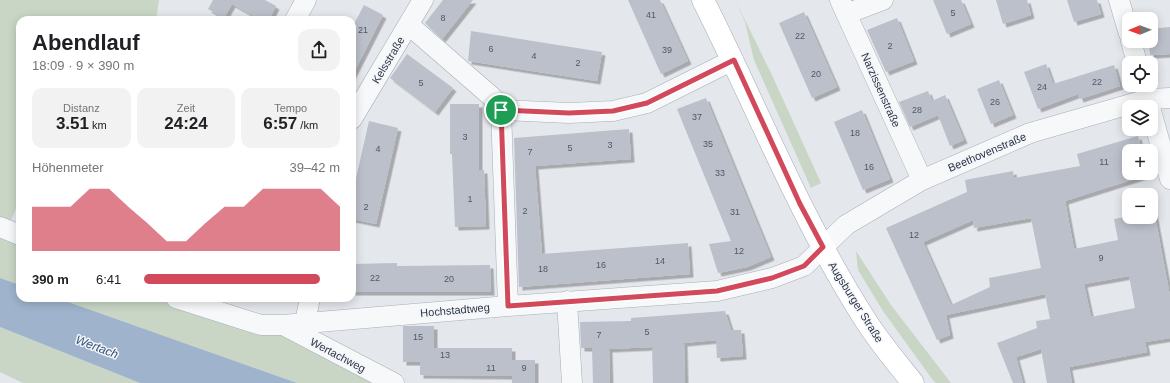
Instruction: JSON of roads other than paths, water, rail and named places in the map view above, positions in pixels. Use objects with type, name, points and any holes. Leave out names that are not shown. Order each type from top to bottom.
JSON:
[{"type":"main road","name":"Augsburger Straße","points":[[703,0],[734,60],[800,204],[823,247],[866,321],[913,383]]},
{"type":"street","points":[[843,7],[883,0]]},
{"type":"street","points":[[1119,0],[1123,12]]},
{"type":"street","name":"Kelsstraße","points":[[356,113],[409,25],[420,1]]},
{"type":"street","name":"Narzissenstraße","points":[[843,7],[922,180]]},
{"type":"street","points":[[409,25],[492,97],[501,110],[508,306]]},
{"type":"street","points":[[501,110],[569,113],[613,111],[647,103],[734,60]]},
{"type":"street","name":"Beethovenstraße","points":[[1148,100],[1170,98]]},
{"type":"street","name":"Beethovenstraße","points":[[823,247],[846,225],[922,180],[1030,133],[1122,107]]},
{"type":"street","points":[[1158,136],[1170,179]]},
{"type":"street","points":[[0,227],[16,233]]},
{"type":"street","name":"Hochstadtweg","points":[[187,302],[261,325],[283,325],[568,301],[717,291],[772,278],[804,266],[823,247]]},
{"type":"street","points":[[568,301],[572,383]]},
{"type":"street","points":[[305,322],[309,302]]},
{"type":"street","name":"Wertachweg","points":[[283,325],[394,383]]},
{"type":"water","name":"Wertach","points":[[0,278],[16,284],[16,302],[68,302],[297,383],[140,383],[0,327]]}]
